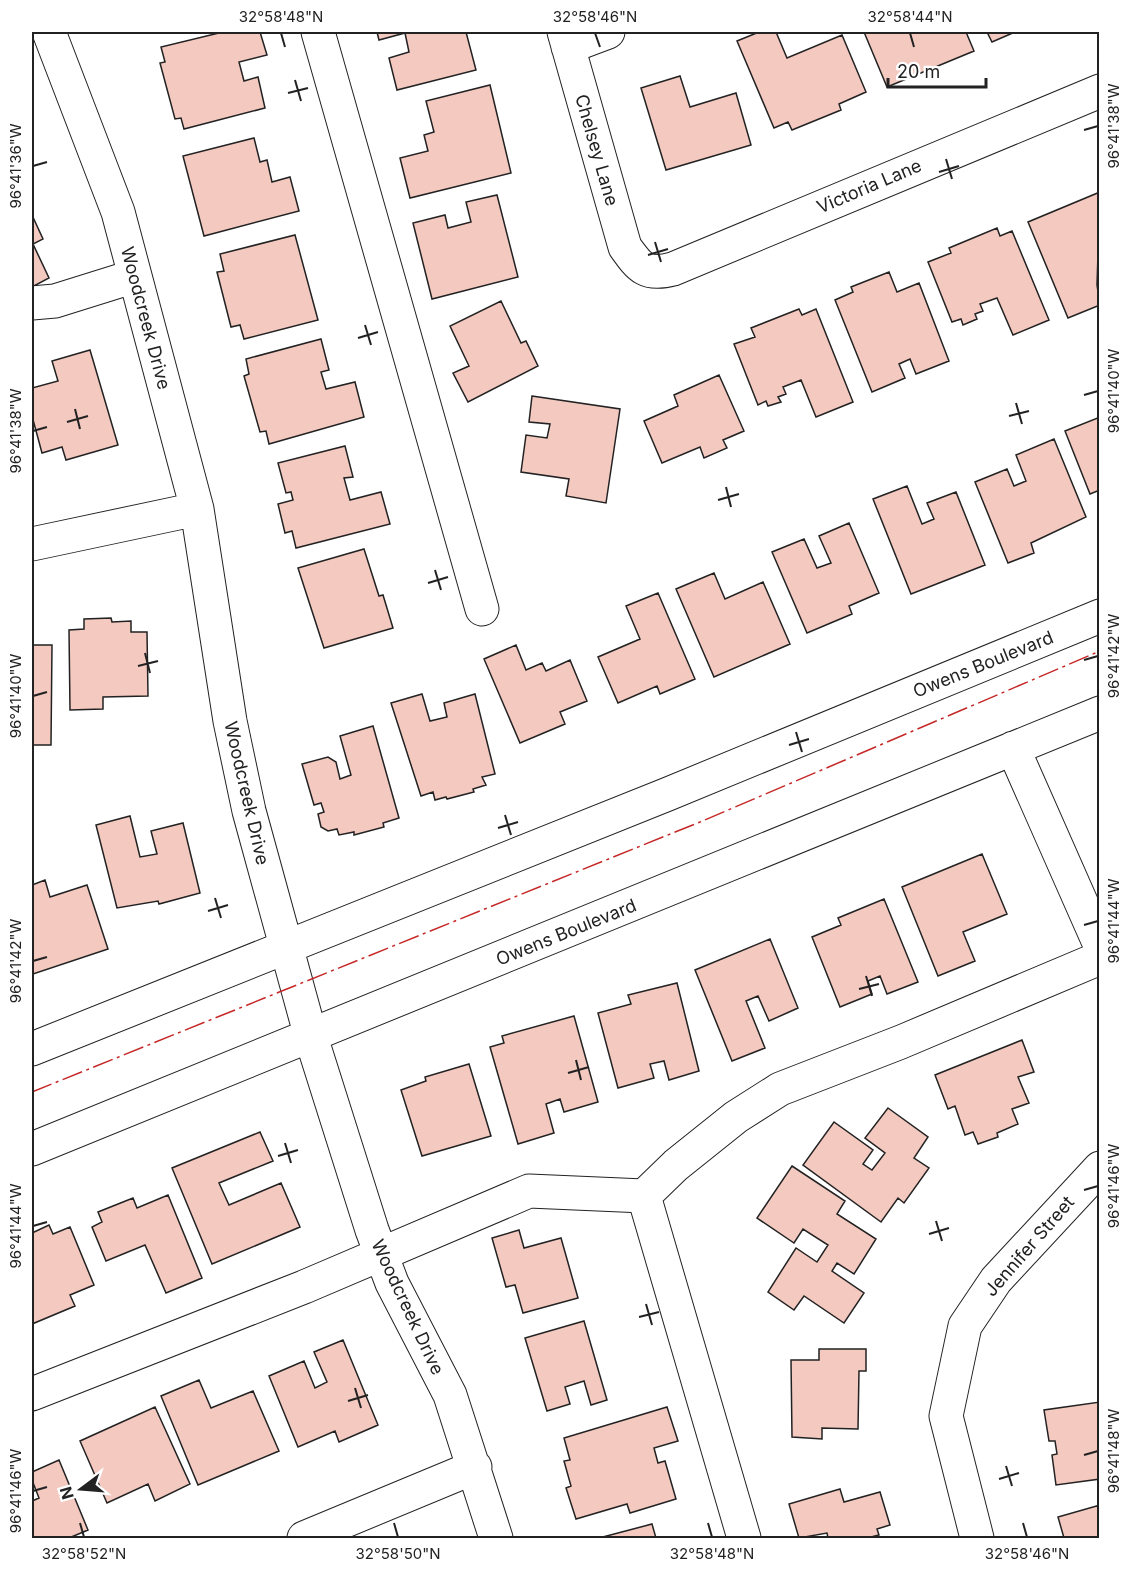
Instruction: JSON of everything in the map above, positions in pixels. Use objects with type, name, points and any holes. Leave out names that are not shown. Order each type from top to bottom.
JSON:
[{"type":"street","name":"Woodcreek Drive","points":[[49,32],[118,212],[197,509],[230,721],[249,811],[310,1037],[381,1253],[392,1282],[450,1395],[475,1467],[496,1539]]},
{"type":"street","points":[[318,32],[482,609]]},
{"type":"street","points":[[566,39],[608,32]]},
{"type":"street","name":"Chelsey Lane","points":[[566,39],[625,247],[638,266]]},
{"type":"street","name":"Victoria Lane","points":[[638,266],[657,273],[673,269],[1100,92]]},
{"type":"street","points":[[32,303],[55,301],[135,276]]},
{"type":"street","points":[[32,544],[197,509]]},
{"type":"street","name":"Owens Boulevard","points":[[32,1049],[668,795],[1100,616]]},
{"type":"street","name":"Owens Boulevard","points":[[32,1149],[1100,713]]},
{"type":"street","points":[[1013,748],[1100,945]]},
{"type":"street","points":[[32,1394],[304,1287],[529,1191],[644,1196],[676,1165],[736,1117],[780,1089],[901,1042],[1100,958]]},
{"type":"street","name":"Jennifer Street","points":[[977,1539],[946,1416],[965,1326],[996,1280],[1100,1168]]},
{"type":"street","points":[[644,1196],[744,1539]]},
{"type":"street","points":[[304,1539],[475,1467]]},
{"type":"building","points":[[223,32],[260,32],[267,55],[239,62],[244,81],[258,77],[265,108],[184,129],[181,118],[175,119],[160,63],[165,62],[161,47]]},
{"type":"building","points":[[377,32],[466,32],[476,70],[397,90],[389,58],[409,52],[405,33],[379,40]]},
{"type":"building","points":[[759,32],[776,32],[787,58],[842,35],[866,92],[839,104],[841,110],[792,130],[788,122],[774,128],[737,41]]},
{"type":"building","points":[[864,32],[966,32],[974,51],[887,87]]},
{"type":"building","points":[[987,32],[1015,32],[992,42]]},
{"type":"building","points":[[680,76],[690,107],[736,93],[751,145],[666,170],[641,88]]},
{"type":"building","points":[[490,85],[511,173],[410,198],[400,158],[428,151],[424,135],[434,132],[426,101]]},
{"type":"building","points":[[254,138],[260,162],[267,160],[272,182],[290,177],[299,211],[204,236],[183,156]]},
{"type":"building","points":[[1100,192],[1097,285],[1100,305],[1068,318],[1028,222]]},
{"type":"building","points":[[497,195],[518,277],[432,299],[413,223],[445,215],[448,228],[471,222],[466,202]]},
{"type":"building","points":[[32,215],[43,239],[33,244],[49,278],[32,287]]},
{"type":"building","points":[[997,228],[1000,236],[1012,231],[1049,320],[1013,335],[997,298],[980,304],[983,311],[975,314],[977,319],[963,325],[961,319],[952,322],[928,262],[951,253],[949,248]]},
{"type":"building","points":[[295,235],[318,320],[244,339],[240,325],[231,327],[217,272],[224,271],[220,254]]},
{"type":"building","points":[[889,272],[897,292],[919,283],[949,361],[916,374],[910,359],[899,364],[905,378],[872,392],[835,300],[853,292],[851,287]]},
{"type":"building","points":[[501,301],[521,343],[526,341],[538,366],[468,402],[453,373],[469,366],[450,326]]},
{"type":"building","points":[[799,309],[802,315],[816,309],[853,402],[816,417],[801,380],[783,387],[786,394],[778,397],[781,402],[768,406],[766,401],[758,405],[734,344],[755,337],[751,328]]},
{"type":"building","points":[[321,339],[329,370],[321,372],[326,389],[355,382],[364,417],[269,444],[266,431],[260,432],[244,376],[249,374],[246,359]]},
{"type":"building","points":[[90,350],[118,445],[66,460],[62,447],[42,453],[32,416],[32,388],[58,381],[52,361]]},
{"type":"building","points":[[719,375],[744,431],[723,440],[727,448],[704,458],[700,447],[662,463],[644,421],[678,406],[674,395]]},
{"type":"building","points":[[532,396],[620,409],[606,503],[566,496],[569,479],[521,472],[526,435],[547,438],[550,424],[529,422]]},
{"type":"building","points":[[1100,417],[1100,490],[1090,494],[1065,431]]},
{"type":"building","points":[[1054,439],[1086,517],[1031,543],[1034,553],[1008,563],[975,482],[1007,469],[1014,486],[1026,481],[1016,455]]},
{"type":"building","points":[[345,446],[353,477],[344,478],[350,500],[381,492],[390,524],[296,548],[292,531],[285,533],[278,504],[293,500],[291,492],[286,493],[278,463]]},
{"type":"building","points":[[907,486],[922,524],[934,519],[927,503],[956,492],[985,565],[911,594],[873,499]]},
{"type":"building","points":[[849,523],[879,593],[849,606],[852,614],[807,633],[772,552],[804,539],[817,568],[831,563],[819,536]]},
{"type":"building","points":[[364,549],[379,596],[383,595],[393,628],[324,648],[298,568]]},
{"type":"building","points":[[714,573],[725,599],[763,582],[790,644],[714,677],[676,589]]},
{"type":"building","points":[[658,593],[695,679],[660,694],[657,686],[618,703],[598,657],[640,639],[626,606]]},
{"type":"building","points":[[111,618],[112,622],[131,621],[131,632],[147,632],[148,696],[103,697],[103,709],[70,710],[69,630],[84,629],[84,619]]},
{"type":"building","points":[[32,645],[52,645],[51,745],[32,745]]},
{"type":"building","points":[[516,645],[526,670],[542,663],[546,671],[570,660],[587,701],[560,712],[565,724],[520,743],[484,659]]},
{"type":"building","points":[[422,694],[430,721],[447,717],[444,703],[475,694],[495,774],[482,777],[486,785],[473,789],[474,792],[447,799],[446,797],[435,800],[433,792],[421,796],[391,703]]},
{"type":"building","points":[[373,726],[399,818],[383,823],[384,827],[354,835],[354,832],[339,835],[337,829],[328,831],[321,827],[318,814],[324,812],[321,803],[314,805],[302,764],[328,757],[336,762],[340,779],[351,775],[340,736]]},
{"type":"building","points":[[130,816],[140,857],[157,854],[151,831],[183,823],[200,893],[159,904],[158,901],[117,908],[96,825]]},
{"type":"building","points":[[982,854],[1007,914],[963,932],[975,961],[938,976],[902,887]]},
{"type":"building","points":[[45,880],[50,897],[87,885],[108,949],[33,974],[32,885]]},
{"type":"building","points":[[884,899],[918,982],[887,994],[880,976],[868,981],[872,994],[840,1007],[812,937],[841,925],[838,918]]},
{"type":"building","points":[[770,939],[798,1008],[769,1021],[758,996],[746,1001],[765,1048],[732,1061],[695,970]]},
{"type":"building","points":[[677,983],[699,1071],[669,1080],[664,1061],[650,1064],[654,1078],[618,1088],[598,1013],[631,1004],[628,995]]},
{"type":"building","points":[[574,1016],[598,1102],[564,1112],[560,1099],[546,1104],[554,1133],[518,1144],[490,1047],[504,1043],[502,1036]]},
{"type":"building","points":[[1022,1040],[1034,1072],[1018,1077],[1029,1103],[1012,1109],[1018,1124],[997,1133],[998,1137],[978,1144],[973,1132],[965,1135],[955,1106],[948,1109],[935,1075]]},
{"type":"building","points":[[469,1064],[491,1136],[422,1156],[401,1090],[426,1081],[425,1077]]},
{"type":"building","points":[[888,1108],[928,1137],[914,1158],[929,1168],[904,1203],[898,1198],[881,1222],[803,1165],[834,1122],[873,1150],[863,1164],[872,1170],[885,1153],[865,1138]]},
{"type":"building","points":[[260,1132],[273,1161],[219,1183],[229,1205],[281,1183],[300,1227],[212,1264],[172,1168]]},
{"type":"building","points":[[792,1166],[845,1201],[837,1214],[876,1239],[854,1274],[837,1263],[832,1271],[864,1293],[844,1323],[804,1296],[794,1310],[768,1292],[796,1248],[817,1262],[828,1245],[803,1229],[794,1243],[757,1218]]},
{"type":"building","points":[[168,1195],[202,1278],[166,1293],[145,1245],[106,1261],[92,1227],[102,1222],[98,1212],[133,1198],[137,1208]]},
{"type":"building","points":[[49,1225],[53,1234],[70,1227],[94,1285],[70,1295],[75,1306],[32,1324],[32,1233]]},
{"type":"building","points":[[519,1230],[524,1248],[561,1238],[578,1298],[523,1313],[515,1285],[506,1287],[492,1238]]},
{"type":"building","points":[[584,1321],[607,1400],[591,1405],[584,1381],[565,1387],[570,1404],[547,1411],[525,1338]]},
{"type":"building","points":[[343,1340],[378,1425],[339,1442],[335,1431],[298,1447],[269,1376],[304,1361],[315,1388],[327,1382],[314,1352]]},
{"type":"building","points":[[819,1349],[866,1349],[866,1371],[859,1371],[858,1429],[822,1428],[822,1439],[792,1437],[791,1360],[819,1360]]},
{"type":"building","points":[[199,1380],[211,1408],[253,1391],[279,1451],[198,1485],[161,1396]]},
{"type":"building","points":[[1100,1402],[1100,1479],[1056,1485],[1052,1455],[1057,1454],[1055,1441],[1049,1441],[1044,1410]]},
{"type":"building","points":[[155,1407],[190,1484],[155,1501],[148,1484],[107,1503],[80,1441]]},
{"type":"building","points":[[667,1407],[678,1441],[654,1448],[658,1463],[665,1461],[676,1499],[630,1513],[627,1504],[576,1519],[566,1488],[571,1486],[564,1461],[570,1460],[564,1438]]},
{"type":"building","points":[[59,1460],[88,1530],[69,1538],[32,1538],[32,1501],[39,1498],[32,1480],[32,1472]]},
{"type":"building","points":[[840,1489],[844,1502],[880,1492],[890,1525],[877,1529],[879,1535],[867,1538],[828,1538],[827,1533],[799,1538],[789,1504]]},
{"type":"building","points":[[1100,1505],[1100,1538],[1064,1538],[1058,1517]]},
{"type":"building","points":[[652,1524],[656,1538],[599,1538]]},
{"type":"power","points":[[32,1092],[700,822],[1100,651]]}]
